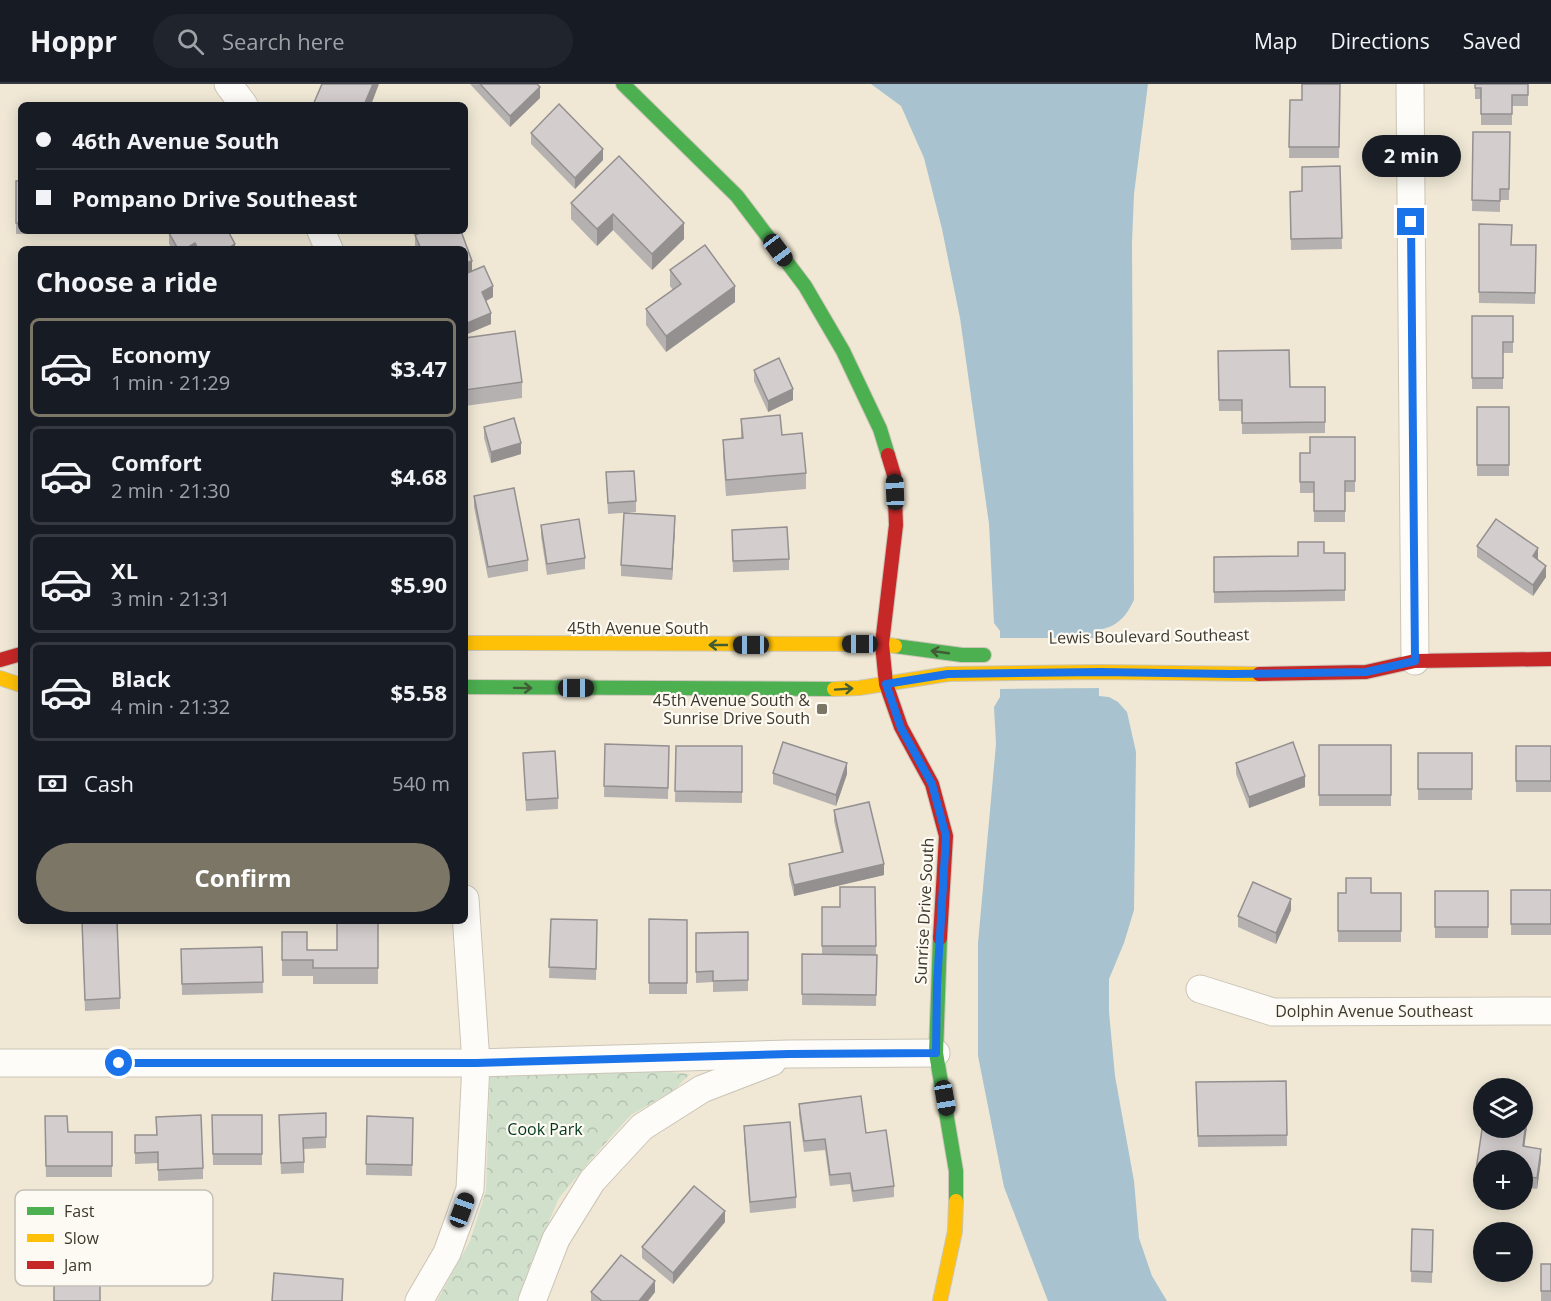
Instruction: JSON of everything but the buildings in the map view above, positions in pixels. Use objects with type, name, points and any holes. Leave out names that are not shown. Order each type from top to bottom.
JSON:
[{"type":"street","points":[[228,84],[242,102]]},
{"type":"street","name":"Sunrise Drive South","points":[[623,84],[737,196],[805,286],[843,351],[880,429],[894,475],[896,525],[882,644],[886,684],[901,728],[932,784],[946,836],[937,985],[936,1053],[956,1171],[955,1231],[940,1301]]},
{"type":"street","points":[[1410,84],[1415,661]]},
{"type":"street","name":"45th Avenue South","points":[[468,643],[882,644]]},
{"type":"street","points":[[882,644],[962,655],[998,654]]},
{"type":"street","points":[[1380,653],[1415,661]]},
{"type":"street","points":[[0,660],[18,655]]},
{"type":"street","points":[[468,687],[822,690],[886,684],[948,674],[1366,672],[1415,661],[1551,659]]},
{"type":"street","points":[[0,678],[18,684]]},
{"type":"street","points":[[419,1301],[447,1253],[470,1189],[476,1063],[467,924]]},
{"type":"street","name":"Dolphin Avenue Southeast","points":[[1200,989],[1273,1012],[1551,1011]]},
{"type":"street","points":[[0,1063],[476,1063],[789,1054],[936,1053]]},
{"type":"street","points":[[532,1301],[556,1239],[592,1181],[642,1126],[702,1089],[789,1054]]},
{"type":"green space","name":"Cook Park","points":[[660,1071],[690,1074],[674,1090],[631,1115],[559,1198],[530,1265],[519,1301],[437,1301],[470,1241],[486,1191],[490,1074]]},
{"type":"water","points":[[871,84],[1148,84],[1134,194],[1132,243],[1134,600],[1120,620],[1098,630],[1099,696],[1109,697],[1118,702],[1127,712],[1136,752],[1134,910],[1124,943],[1109,979],[1109,1012],[1115,1076],[1134,1181],[1139,1238],[1152,1276],[1167,1301],[1048,1301],[1004,1187],[978,1056],[978,943],[996,744],[994,707],[1000,697],[1000,631],[994,623],[989,524],[960,318],[942,229],[924,158],[901,106]]},
{"type":"pier","points":[[998,638],[1100,638],[1100,688],[998,689]]},
{"type":"traffic: fast","points":[[623,84],[737,196],[805,286],[843,351],[880,429],[888,455]]},
{"type":"traffic: fast","points":[[895,646],[962,655],[984,655]]},
{"type":"traffic: fast","points":[[468,687],[834,689]]},
{"type":"traffic: fast","points":[[940,938],[936,1053],[956,1171],[956,1201]]},
{"type":"traffic: slow","points":[[468,643],[882,644],[895,646]]},
{"type":"traffic: slow","points":[[834,689],[859,688],[948,674],[1100,672],[1259,674]]},
{"type":"traffic: slow","points":[[0,678],[18,684]]},
{"type":"traffic: slow","points":[[940,1301],[955,1231],[956,1201]]},
{"type":"traffic: jam","points":[[888,455],[894,475],[896,525],[882,644],[886,684],[901,727],[932,784],[946,836],[940,938]]},
{"type":"traffic: jam","points":[[0,660],[18,655]]},
{"type":"traffic: jam","points":[[1259,674],[1366,672],[1415,661],[1551,659]]},
{"type":"place","name":"45th Avenue South & Sunrise Drive South","points":[[822,709]]},
{"type":"route","points":[[119,1063],[476,1063],[789,1054],[936,1053],[937,985],[946,836],[932,784],[901,728],[886,684],[948,674],[1366,672],[1415,661],[1411,222]]}]
